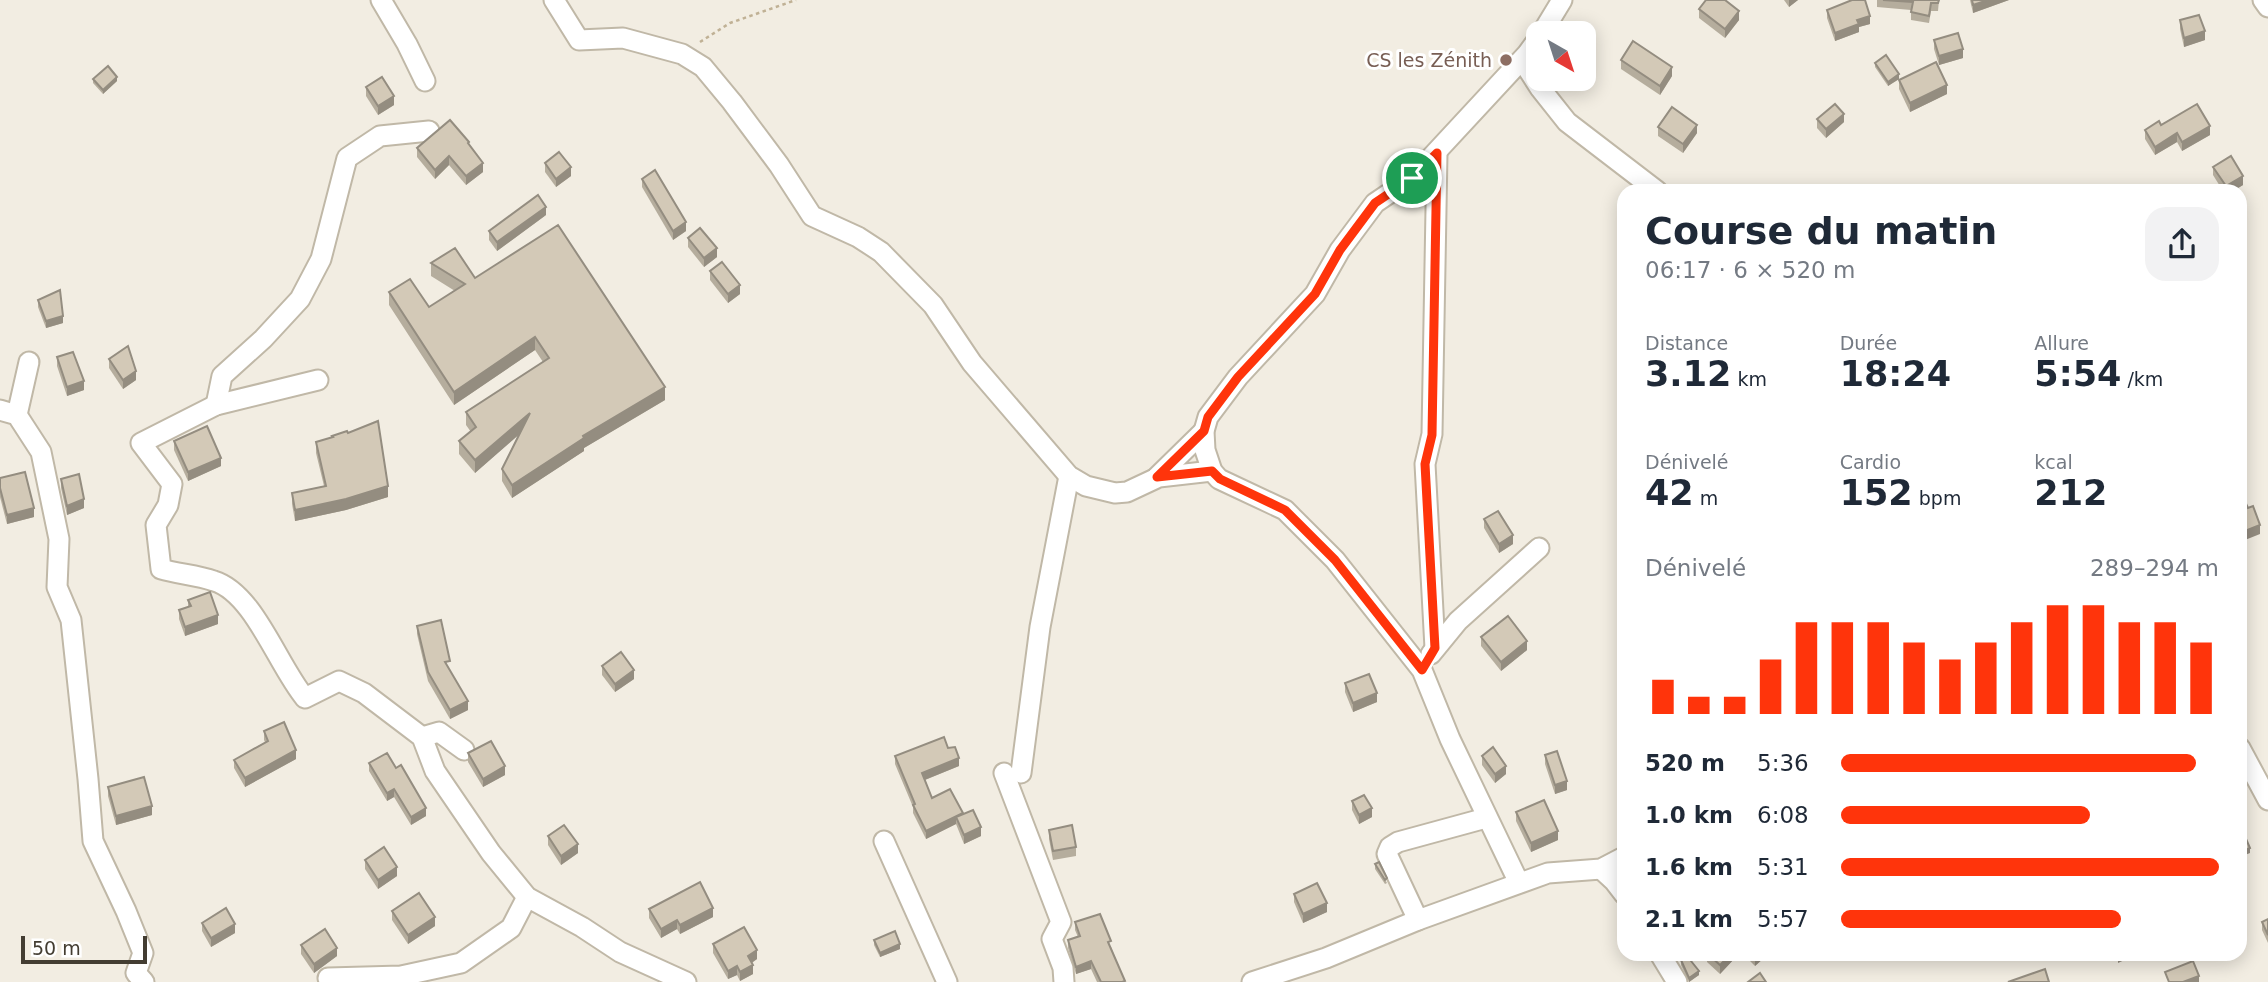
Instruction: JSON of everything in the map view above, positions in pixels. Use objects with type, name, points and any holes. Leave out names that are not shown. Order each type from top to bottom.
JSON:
[{"type":"street","points":[[382,0],[425,81]]},
{"type":"street","points":[[554,0],[579,40],[623,38],[682,54],[703,66],[779,165],[812,216],[858,237],[881,252],[933,305],[972,363],[1069,477],[1086,486],[1115,493],[1127,492],[1157,477],[1204,431]]},
{"type":"street","points":[[1549,21],[1562,0]]},
{"type":"street","points":[[2263,0],[2268,7]]},
{"type":"street","points":[[1519,884],[1486,818],[1422,670],[1335,560],[1285,510],[1220,479],[1212,471],[1205,450],[1204,431],[1208,417],[1238,377],[1315,294],[1340,250],[1375,203],[1412,178],[1526,55]]},
{"type":"street","points":[[1522,60],[1567,122],[1648,184]]},
{"type":"street","points":[[216,405],[222,376],[263,339],[300,299],[321,259],[346,158],[380,136],[429,131]]},
{"type":"street","points":[[1435,648],[1425,464],[1432,435],[1437,153]]},
{"type":"street","points":[[29,362],[9,412],[41,452],[59,539],[57,587],[71,620],[93,841],[126,911],[142,953],[136,973],[144,982]]},
{"type":"street","points":[[318,380],[216,405],[141,443],[172,484],[168,505],[156,525],[161,569],[214,581],[230,589],[254,616],[290,681],[304,698],[339,681],[364,693],[422,737],[435,771],[491,853],[527,897],[582,927],[620,952],[687,982]]},
{"type":"street","points":[[1157,477],[1212,471]]},
{"type":"street","points":[[1064,982],[1063,968],[1052,939],[1061,922],[1013,773],[1069,477]]},
{"type":"street","points":[[1422,670],[1435,648],[1458,621],[1539,548]]},
{"type":"street","points":[[422,737],[439,732],[464,750]]},
{"type":"street","points":[[2247,761],[2268,800]]},
{"type":"street","points":[[1418,920],[1387,853],[1390,847],[1398,842],[1486,818]]},
{"type":"street","points":[[884,841],[947,982]]},
{"type":"street","points":[[1252,982],[1326,958],[1418,920],[1548,873],[1601,870],[1617,861]]},
{"type":"street","points":[[1601,870],[1617,887]]},
{"type":"street","points":[[328,978],[401,976],[461,963],[511,928],[527,897]]},
{"type":"street","points":[[1664,961],[1677,982]]},
{"type":"path","points":[[682,54],[730,23],[796,0]]},
{"type":"building","points":[[1706,0],[1725,0],[1739,11],[1725,29],[1699,9]]},
{"type":"building","points":[[1852,0],[1865,0],[1870,16],[1857,20],[1859,24],[1835,33],[1827,10]]},
{"type":"building","points":[[1883,0],[1939,0],[1938,3],[1931,3],[1929,16],[1911,12],[1913,2]]},
{"type":"building","points":[[1972,0],[1988,0],[1973,5]]},
{"type":"building","points":[[2199,15],[2205,31],[2184,38],[2180,20]]},
{"type":"building","points":[[1958,33],[1963,49],[1939,56],[1934,40]]},
{"type":"building","points":[[1633,41],[1672,67],[1660,86],[1621,60]]},
{"type":"building","points":[[1886,55],[1899,74],[1888,82],[1875,63]]},
{"type":"building","points":[[1936,62],[1947,85],[1910,103],[1899,80]]},
{"type":"building","points":[[108,66],[117,77],[103,90],[93,79]]},
{"type":"building","points":[[382,77],[394,96],[378,106],[366,87]]},
{"type":"building","points":[[1835,104],[1844,114],[1826,129],[1817,119]]},
{"type":"building","points":[[2197,104],[2210,126],[2182,142],[2177,133],[2155,147],[2145,130],[2159,121],[2161,125]]},
{"type":"building","points":[[1672,107],[1697,125],[1683,144],[1658,127]]},
{"type":"building","points":[[450,120],[483,163],[466,176],[449,156],[435,170],[417,148]]},
{"type":"building","points":[[559,152],[571,167],[556,179],[545,163]]},
{"type":"building","points":[[2231,156],[2243,176],[2225,184],[2213,167]]},
{"type":"building","points":[[655,170],[686,222],[673,231],[642,179]]},
{"type":"building","points":[[538,195],[546,207],[497,242],[489,231]]},
{"type":"building","points":[[558,225],[665,387],[583,436],[584,438],[512,485],[502,469],[530,413],[475,460],[459,441],[476,427],[466,412],[549,358],[535,337],[454,392],[389,292],[410,279],[429,307],[465,284],[431,263],[455,248],[475,278]]},
{"type":"building","points":[[700,228],[717,248],[704,258],[688,238]]},
{"type":"building","points":[[722,262],[740,285],[728,294],[710,271]]},
{"type":"building","points":[[60,290],[63,316],[46,321],[38,300]]},
{"type":"building","points":[[128,346],[136,371],[123,380],[109,359]]},
{"type":"building","points":[[73,352],[84,381],[67,387],[57,357]]},
{"type":"building","points":[[378,421],[388,486],[295,510],[292,493],[326,486],[316,442]]},
{"type":"building","points":[[207,426],[221,458],[188,472],[174,441]]},
{"type":"building","points":[[25,472],[34,508],[7,515],[0,478]]},
{"type":"building","points":[[79,474],[84,499],[67,506],[61,479]]},
{"type":"building","points":[[2247,506],[2248,508],[2253,506],[2260,525],[2247,530]]},
{"type":"building","points":[[1498,511],[1513,535],[1499,544],[1484,519]]},
{"type":"building","points":[[210,592],[218,615],[185,627],[179,610],[191,606],[188,600]]},
{"type":"building","points":[[1508,616],[1527,641],[1501,662],[1481,637]]},
{"type":"building","points":[[441,620],[450,661],[445,662],[468,701],[450,710],[428,672],[417,626]]},
{"type":"building","points":[[621,652],[634,670],[615,684],[602,666]]},
{"type":"building","points":[[1369,674],[1377,693],[1353,703],[1345,683]]},
{"type":"building","points":[[284,722],[296,750],[245,778],[234,760],[268,741],[264,731]]},
{"type":"building","points":[[944,737],[948,748],[955,747],[959,758],[922,773],[932,798],[950,789],[963,813],[926,831],[895,756]]},
{"type":"building","points":[[491,741],[505,766],[483,779],[468,753]]},
{"type":"building","points":[[1493,747],[1506,766],[1495,774],[1482,756]]},
{"type":"building","points":[[1557,751],[1567,781],[1555,785],[1545,755]]},
{"type":"building","points":[[387,753],[396,768],[401,765],[426,808],[411,817],[394,789],[387,793],[369,763]]},
{"type":"building","points":[[144,777],[152,806],[116,816],[108,787]]},
{"type":"building","points":[[1364,795],[1372,808],[1359,815],[1352,801]]},
{"type":"building","points":[[1544,800],[1558,831],[1531,843],[1516,812]]},
{"type":"building","points":[[973,810],[981,827],[964,835],[956,817]]},
{"type":"building","points":[[564,825],[578,844],[561,856],[548,836]]},
{"type":"building","points":[[1072,825],[1076,847],[1053,851],[1049,830]]},
{"type":"building","points":[[384,847],[397,867],[378,880],[365,860]]},
{"type":"building","points":[[1379,862],[1387,878],[1385,880],[1375,864]]},
{"type":"building","points":[[700,882],[713,908],[680,925],[677,920],[661,929],[649,909]]},
{"type":"building","points":[[1317,883],[1327,903],[1303,914],[1294,894]]},
{"type":"building","points":[[419,893],[435,917],[408,935],[392,911]]},
{"type":"building","points":[[226,908],[235,924],[211,938],[202,923]]},
{"type":"building","points":[[1100,914],[1111,941],[1108,942],[1125,981],[1101,982],[1091,961],[1076,967],[1068,940],[1080,936],[1075,922]]},
{"type":"building","points":[[2268,919],[2268,935],[2262,922]]},
{"type":"building","points":[[744,927],[757,950],[748,956],[753,965],[740,972],[737,966],[728,971],[713,944]]},
{"type":"building","points":[[325,929],[337,948],[314,964],[301,945]]},
{"type":"building","points":[[895,931],[900,944],[880,953],[874,940]]},
{"type":"building","points":[[1681,961],[1691,961],[1699,971],[1689,978]]},
{"type":"building","points":[[2193,961],[2199,976],[2183,982],[2169,982],[2165,972]]},
{"type":"building","points":[[2045,969],[2049,982],[2008,982]]},
{"type":"building","points":[[1760,973],[1766,982],[1748,982]]},
{"type":"place","name":"CS les Zénith","points":[[1506,60]]},
{"type":"route","points":[[1437,153],[1432,435],[1425,464],[1435,648],[1422,670],[1335,560],[1285,510],[1220,479],[1212,471],[1157,477],[1204,431],[1208,417],[1238,377],[1315,294],[1340,250],[1375,203],[1412,178],[1437,153]]}]
